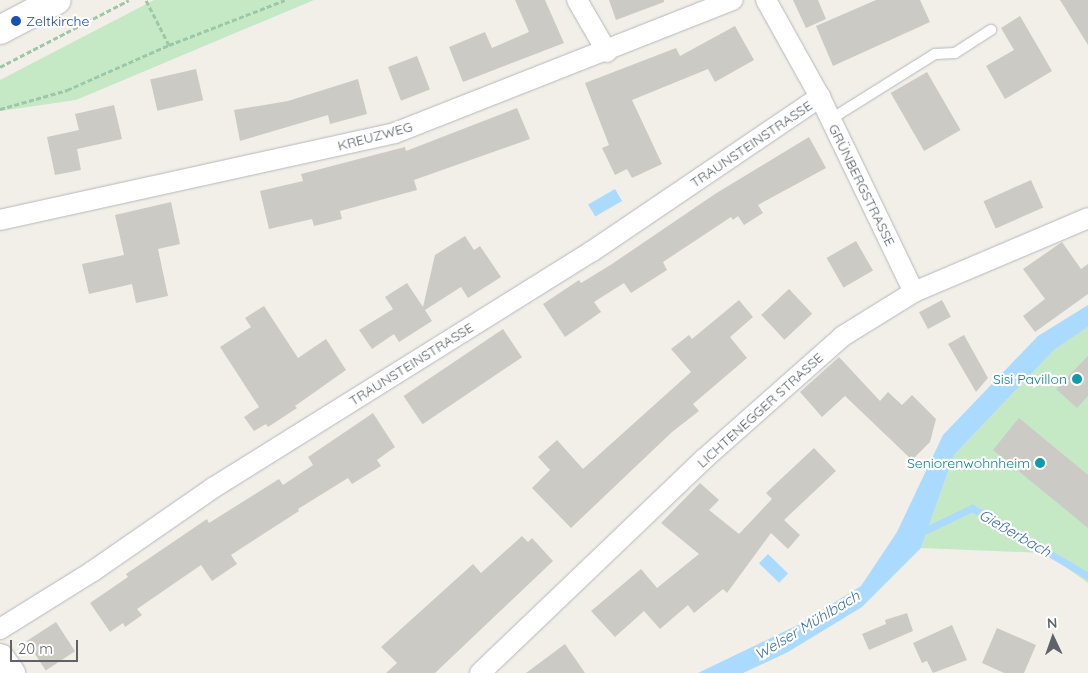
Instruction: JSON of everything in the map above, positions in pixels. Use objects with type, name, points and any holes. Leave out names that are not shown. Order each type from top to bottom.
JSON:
[{"type":"main road","points":[[0,30],[57,0]]},
{"type":"main road","points":[[0,658],[11,673]]},
{"type":"street","points":[[577,0],[607,52]]},
{"type":"street","name":"KREUZWEG","points":[[0,220],[395,133],[607,52],[733,0]]},
{"type":"street","name":"GRÜNBERGSTRASSE","points":[[766,0],[820,98],[914,292]]},
{"type":"street","name":"TRAUNSTEINSTRASSE","points":[[0,629],[93,571],[213,488],[591,252],[820,98]]},
{"type":"street","name":"LICHTENEGGER STRASSE","points":[[480,673],[704,459],[843,336],[914,292],[1088,218]]},
{"type":"lane","points":[[831,120],[935,54],[955,53],[991,30]]},
{"type":"path","points":[[0,67],[129,0]]},
{"type":"path","points":[[146,0],[169,45]]},
{"type":"path","points":[[0,109],[66,90],[169,45],[285,0]]},
{"type":"green space","points":[[154,0],[314,0],[76,100],[0,111],[0,80]]},
{"type":"green space","points":[[1088,327],[1088,583],[1046,553],[921,548],[954,455],[1054,350]]},
{"type":"water","points":[[615,189],[622,201],[595,217],[588,204]]},
{"type":"water","name":"Welser Mühlbach","points":[[1088,305],[1088,327],[1054,350],[954,455],[921,548],[862,607],[788,652],[743,673],[698,673],[800,624],[861,586],[897,532],[943,435],[1038,336]]},
{"type":"water","points":[[768,554],[788,573],[779,583],[759,563]]},
{"type":"building","points":[[515,0],[545,0],[564,43],[463,82],[449,47],[485,32],[492,48],[529,32]]},
{"type":"building","points":[[609,0],[664,0],[664,2],[616,20]]},
{"type":"building","points":[[793,0],[818,0],[826,19],[806,28]]},
{"type":"building","points":[[876,0],[920,0],[930,22],[833,66],[816,26]]},
{"type":"building","points":[[1060,0],[1088,0],[1088,45]]},
{"type":"building","points":[[1020,16],[1052,71],[1005,99],[986,66],[1014,50],[1001,28]]},
{"type":"building","points":[[735,26],[754,60],[715,82],[708,69],[632,100],[662,164],[632,178],[627,169],[615,175],[602,148],[609,145],[585,83],[676,48],[680,56]]},
{"type":"building","points":[[417,56],[430,90],[401,101],[388,67]]},
{"type":"building","points":[[196,69],[203,100],[157,111],[150,80]]},
{"type":"building","points":[[927,72],[960,130],[924,151],[891,93]]},
{"type":"building","points":[[358,79],[367,114],[330,124],[328,115],[240,141],[234,110],[288,101]]},
{"type":"building","points":[[114,105],[122,139],[77,149],[81,170],[55,175],[47,137],[79,130],[75,114]]},
{"type":"building","points":[[517,108],[530,139],[414,180],[417,190],[340,211],[342,219],[314,226],[312,219],[269,229],[260,191],[303,181],[301,174],[405,147],[406,151]]},
{"type":"building","points":[[809,137],[826,168],[758,205],[763,213],[744,225],[738,216],[733,220],[731,217],[663,262],[667,270],[631,293],[624,283],[594,302],[601,312],[565,337],[543,304],[579,280],[581,283],[612,264],[715,194]]},
{"type":"building","points":[[1031,180],[1043,207],[996,229],[983,201]]},
{"type":"building","points":[[171,202],[180,244],[158,249],[168,296],[136,303],[132,284],[89,294],[82,264],[124,255],[115,215]]},
{"type":"building","points":[[465,236],[474,250],[480,246],[501,277],[468,298],[461,287],[425,310],[432,321],[399,342],[394,334],[372,349],[359,330],[393,309],[385,297],[407,283],[423,307],[435,255]]},
{"type":"building","points":[[856,241],[873,270],[844,287],[827,258]]},
{"type":"building","points":[[1062,242],[1081,269],[1088,264],[1088,294],[1035,332],[1023,316],[1045,299],[1023,269]]},
{"type":"building","points":[[789,289],[812,314],[784,340],[761,315]]},
{"type":"building","points":[[739,300],[753,317],[730,337],[747,358],[693,404],[699,411],[672,432],[571,528],[532,488],[550,470],[538,457],[557,440],[583,469],[691,372],[671,349],[689,335],[692,339]]},
{"type":"building","points":[[942,300],[951,317],[928,329],[919,312]]},
{"type":"building","points":[[264,306],[298,358],[326,339],[346,370],[295,406],[297,408],[268,427],[266,424],[254,431],[244,417],[259,407],[220,347],[251,327],[245,318]]},
{"type":"building","points":[[503,329],[522,357],[423,424],[404,396]]},
{"type":"building","points":[[964,335],[988,378],[976,392],[948,344]]},
{"type":"building","name":"Sisi Pavillon","points":[[1088,356],[1088,396],[1077,408],[1056,389]]},
{"type":"building","points":[[839,357],[880,401],[888,392],[902,405],[912,395],[936,419],[930,442],[912,460],[845,396],[822,417],[800,392]]},
{"type":"building","points":[[373,413],[395,447],[377,460],[381,466],[352,484],[348,478],[298,509],[299,511],[231,555],[237,564],[212,581],[201,565],[137,609],[142,615],[125,627],[123,623],[110,632],[90,603],[128,577],[126,574],[207,519],[209,523],[279,479],[283,485],[313,465],[308,457]]},
{"type":"building","name":"Seniorenwohnheim","points":[[1019,418],[1088,475],[1088,528],[993,450]]},
{"type":"building","points":[[814,448],[836,471],[784,520],[800,535],[788,549],[771,533],[727,593],[723,589],[694,613],[688,605],[660,629],[644,611],[615,637],[591,611],[641,569],[657,588],[699,554],[661,523],[700,483],[719,500],[709,510],[739,534],[772,499],[766,493]]},
{"type":"building","points":[[522,536],[528,542],[532,538],[553,561],[435,673],[386,673],[397,663],[381,647],[473,564],[481,573]]},
{"type":"building","points":[[907,613],[913,631],[869,650],[862,634],[886,624],[885,620]]},
{"type":"building","points":[[56,622],[75,651],[46,670],[27,641]]},
{"type":"building","points":[[952,625],[967,660],[933,673],[927,661],[922,663],[913,643]]},
{"type":"building","points":[[997,628],[1036,645],[1024,673],[1004,673],[982,663]]},
{"type":"building","points":[[565,644],[585,673],[526,673]]},
{"type":"waterway","name":"Gießerbach","points":[[920,533],[972,508],[1088,576]]},
{"type":"place","name":"Zeltkirche","points":[[16,21]]},
{"type":"place","name":"Sisi Pavillon","points":[[1077,379]]},
{"type":"place","name":"Seniorenwohnheim","points":[[1040,463]]}]
